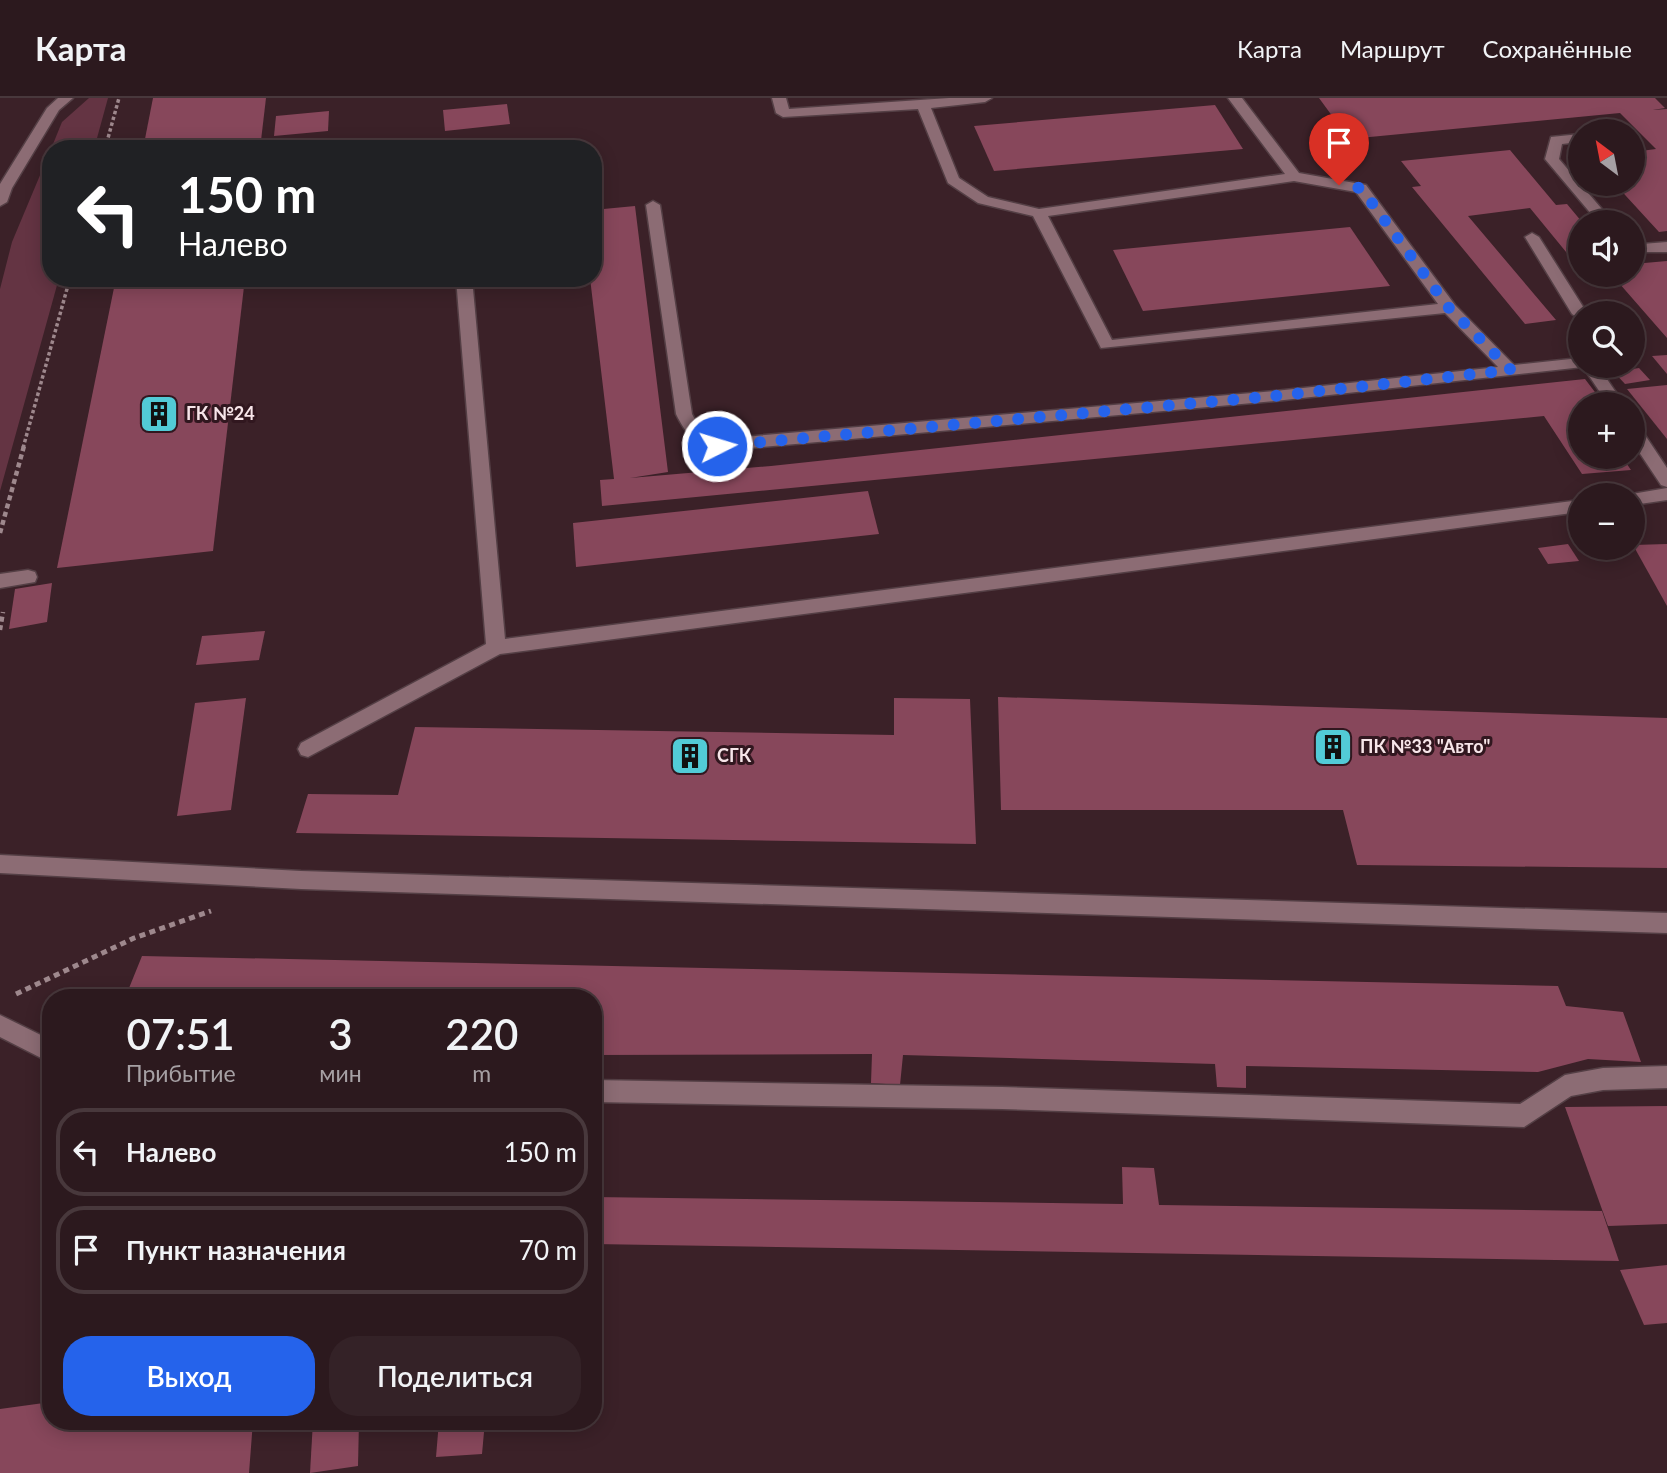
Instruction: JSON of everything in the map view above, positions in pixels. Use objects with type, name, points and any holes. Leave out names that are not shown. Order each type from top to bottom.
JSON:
[{"type":"street","points":[[0,202],[5,188],[54,108],[66,98]]},
{"type":"street","points":[[779,98],[783,113],[923,105],[985,98]]},
{"type":"street","points":[[1235,98],[1294,177]]},
{"type":"street","points":[[923,105],[953,180],[984,200],[1039,213],[1294,177],[1361,188],[1449,308],[1511,370]]},
{"type":"street","points":[[1568,139],[1556,140],[1552,159],[1568,178]]},
{"type":"street","points":[[1584,196],[1596,210]]},
{"type":"street","points":[[653,205],[684,414],[693,432],[717,446],[1275,396],[1568,364]]},
{"type":"street","points":[[1039,213],[1107,345],[1449,308]]},
{"type":"street","points":[[1532,237],[1572,301]]},
{"type":"street","points":[[1645,249],[1667,247]]},
{"type":"street","points":[[465,287],[496,646]]},
{"type":"street","points":[[1645,448],[1667,481]]},
{"type":"street","points":[[1645,498],[1667,495]]},
{"type":"street","points":[[308,749],[496,646],[1568,508]]},
{"type":"street","points":[[0,581],[29,578]]},
{"type":"street","points":[[0,863],[315,880],[1667,923]]},
{"type":"street","points":[[0,1025],[42,1047]]},
{"type":"street","points":[[602,1090],[1002,1098],[1524,1116],[1565,1086],[1603,1079],[1667,1077]]},
{"type":"path","points":[[107,140],[119,98]]},
{"type":"path","points":[[0,533],[68,287]]},
{"type":"path","points":[[12,996],[134,938],[224,906]]},
{"type":"shaded area","points":[[89,98],[108,98],[96,140],[55,140],[62,122]]},
{"type":"shaded area","points":[[42,170],[42,287],[57,287],[0,491],[0,289],[12,242]]},
{"type":"building","points":[[153,98],[266,98],[261,140],[145,140]]},
{"type":"building","points":[[1319,98],[1655,98],[1665,108],[1653,110],[1667,109],[1667,231],[1659,232],[1645,217],[1645,210],[1639,210],[1626,196],[1645,196],[1645,150],[1656,149],[1645,138],[1645,119],[1626,119],[1620,113],[1349,139]]},
{"type":"building","points":[[507,104],[510,124],[445,131],[443,110]]},
{"type":"building","points":[[1215,105],[1243,149],[994,171],[974,126]]},
{"type":"building","points":[[329,111],[328,131],[274,136],[276,116]]},
{"type":"building","points":[[1510,150],[1556,205],[1567,204],[1572,210],[1568,210],[1568,254],[1530,208],[1468,216],[1556,320],[1525,324],[1412,187],[1421,186],[1401,161]]},
{"type":"building","points":[[635,206],[668,472],[630,478],[771,466],[1585,379],[1595,392],[1568,392],[1568,453],[1544,416],[602,506],[600,480],[614,479],[591,287],[602,287],[602,209]]},
{"type":"building","points":[[1350,227],[1390,286],[1143,311],[1113,250]]},
{"type":"building","points":[[1667,261],[1667,338],[1645,313],[1645,301],[1635,301],[1622,287],[1645,287],[1645,263]]},
{"type":"building","name":"ГК №24","points":[[114,287],[244,287],[213,551],[57,568]]},
{"type":"building","points":[[1667,355],[1667,374],[1652,356]]},
{"type":"building","points":[[1645,375],[1650,380],[1625,384],[1620,378],[1645,378]]},
{"type":"building","points":[[1667,385],[1667,439],[1645,412],[1645,392],[1629,392],[1627,389]]},
{"type":"building","points":[[1579,469],[1631,470],[1582,474]]},
{"type":"building","points":[[868,491],[879,534],[576,567],[573,523]]},
{"type":"building","points":[[1568,544],[1568,560],[1579,561],[1548,564],[1538,548]]},
{"type":"building","points":[[1667,544],[1667,606],[1641,560],[1645,560],[1645,545]]},
{"type":"building","points":[[52,583],[47,622],[9,629],[15,589]]},
{"type":"building","points":[[265,631],[259,660],[196,665],[202,636]]},
{"type":"building","name":"ПК №33 \"Авто\"","points":[[998,697],[1667,718],[1667,868],[1357,865],[1343,810],[1001,810]]},
{"type":"building","points":[[246,698],[231,810],[177,816],[195,703]]},
{"type":"building","name":"СГК","points":[[894,698],[970,699],[976,844],[296,833],[308,794],[398,795],[415,727],[894,735]]},
{"type":"building","points":[[142,956],[1558,986],[1566,1006],[1623,1012],[1641,1062],[1588,1059],[1538,1072],[1246,1066],[1246,1088],[1217,1087],[1215,1064],[903,1055],[900,1085],[871,1083],[872,1054],[602,1055],[602,989],[129,989]]},
{"type":"building","points":[[1667,1106],[1667,1224],[1608,1226],[1565,1107]]},
{"type":"building","points":[[1122,1167],[1154,1168],[1159,1205],[1602,1211],[1619,1261],[602,1244],[602,1197],[1123,1204]]},
{"type":"building","points":[[1667,1265],[1667,1323],[1644,1325],[1620,1270]]},
{"type":"building","points":[[42,1403],[42,1430],[252,1430],[249,1473],[0,1473],[0,1409]]},
{"type":"building","points":[[312,1430],[359,1430],[358,1466],[310,1473]]},
{"type":"building","points":[[438,1430],[484,1430],[482,1454],[436,1457]]},
{"type":"place","name":"ГК №24","points":[[159,414]]},
{"type":"place","name":"ПК №33 \"Авто\"","points":[[1333,747]]},
{"type":"place","name":"СГК","points":[[690,756]]},
{"type":"route","points":[[717,446],[1275,396],[1511,370],[1449,308],[1361,188],[1339,185]]}]
